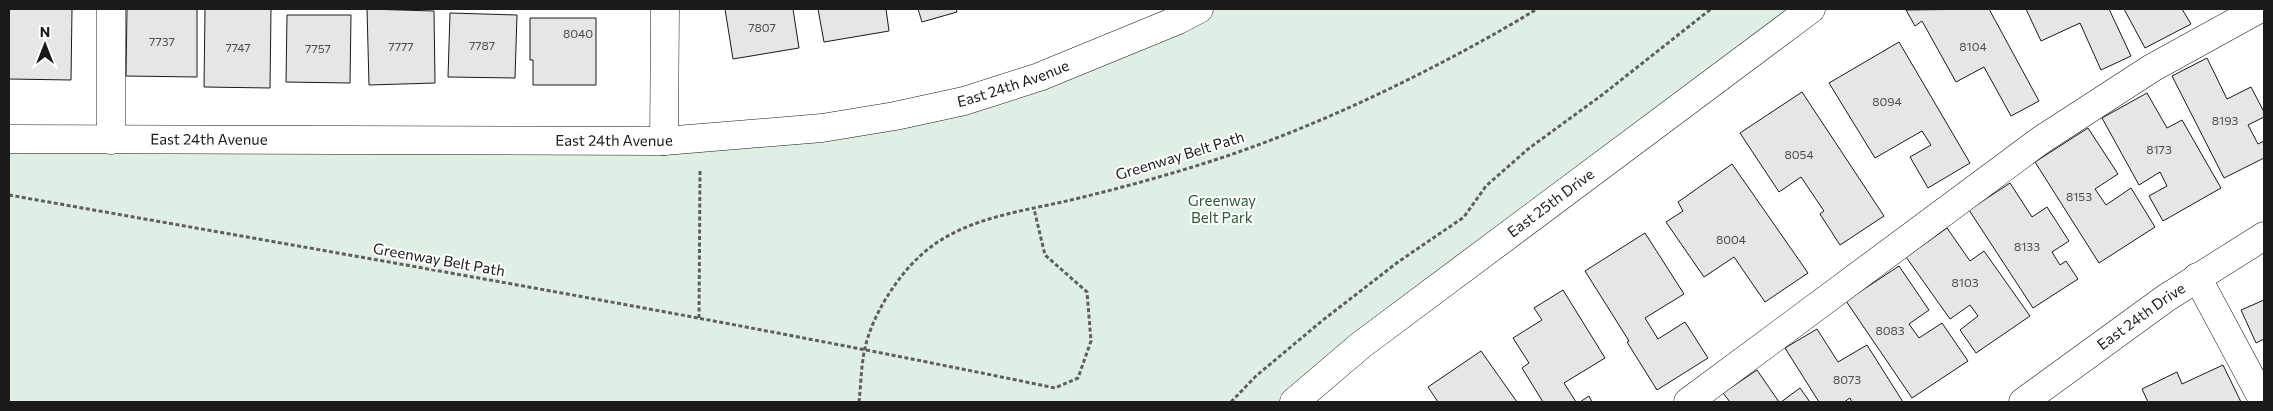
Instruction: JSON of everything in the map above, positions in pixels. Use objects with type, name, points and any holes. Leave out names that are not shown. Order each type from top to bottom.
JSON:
[{"type":"street","points":[[111,9],[111,140]]},
{"type":"street","points":[[664,141],[665,9]]},
{"type":"street","name":"East 24th Avenue","points":[[9,139],[664,141],[822,128],[895,116],[956,103],[1039,77],[1178,20],[1199,9]]},
{"type":"street","name":"East 25th Drive","points":[[1294,402],[1361,345],[1811,9]]},
{"type":"street","points":[[1688,402],[2040,140],[2152,68],[2259,9]]},
{"type":"street","name":"East 24th Drive","points":[[2038,397],[2119,331],[2198,277],[2264,236]]},
{"type":"street","points":[[2198,277],[2264,402]]},
{"type":"path","name":"Greenway Belt Path","points":[[859,402],[864,348],[872,326],[885,302],[920,256],[943,239],[966,226],[1224,157],[1298,128],[1389,88],[1451,57],[1537,9]]},
{"type":"path","points":[[1231,402],[1256,376],[1323,320],[1398,262],[1464,217],[1486,186],[1528,149],[1602,95],[1711,9]]},
{"type":"path","points":[[699,318],[700,160]]},
{"type":"path","name":"Greenway Belt Path","points":[[9,195],[864,348]]},
{"type":"path","points":[[864,348],[1055,388],[1078,378],[1091,341],[1087,292],[1046,254],[1034,209]]},
{"type":"green space","name":"Greenway Belt Park","points":[[1197,9],[1816,9],[1302,402],[9,402],[9,138],[664,141],[956,103]]},
{"type":"building","points":[[9,9],[72,9],[71,80],[9,79]]},
{"type":"building","points":[[127,9],[197,9],[197,77],[126,76]]},
{"type":"building","points":[[205,9],[271,9],[270,88],[204,87]]},
{"type":"building","points":[[367,9],[434,11],[435,83],[369,85]]},
{"type":"building","points":[[725,9],[793,9],[799,48],[733,59]]},
{"type":"building","points":[[818,9],[886,9],[889,31],[824,42]]},
{"type":"building","points":[[918,9],[956,9],[957,12],[922,22]]},
{"type":"building","points":[[1989,9],[2039,101],[2011,116],[1984,67],[1956,82],[1922,21],[1915,26],[1906,10]]},
{"type":"building","points":[[2026,9],[2109,9],[2131,56],[2101,70],[2080,23],[2041,41]]},
{"type":"building","points":[[2124,9],[2182,9],[2191,24],[2145,48]]},
{"type":"building","points":[[450,13],[517,15],[515,78],[448,77]]},
{"type":"building","points":[[287,15],[351,15],[350,83],[286,82]]},
{"type":"building","points":[[530,18],[596,18],[596,85],[533,85],[533,60],[530,60]]},
{"type":"building","points":[[1899,42],[1970,163],[1928,188],[1910,157],[1931,145],[1922,131],[1875,158],[1829,83]]},
{"type":"building","points":[[2207,58],[2227,99],[2251,87],[2264,112],[2264,117],[2248,125],[2258,144],[2264,141],[2264,158],[2224,178],[2172,76]]},
{"type":"building","points":[[1802,92],[1884,216],[1840,245],[1820,214],[1824,211],[1801,177],[1779,192],[1740,133]]},
{"type":"building","points":[[2147,93],[2167,128],[2182,120],[2221,188],[2163,221],[2149,196],[2167,186],[2160,172],[2139,185],[2102,118]]},
{"type":"building","points":[[2088,128],[2118,174],[2095,189],[2106,205],[2131,188],[2155,227],[2099,263],[2035,162]]},
{"type":"building","points":[[1732,164],[1808,273],[1765,302],[1734,257],[1704,277],[1666,222],[1683,211],[1678,202]]},
{"type":"building","points":[[2010,183],[2032,217],[2047,207],[2069,241],[2052,252],[2060,265],[2066,261],[2078,279],[2033,308],[1969,210]]},
{"type":"building","points":[[1947,228],[1970,261],[1984,251],[2030,316],[1976,353],[1960,330],[1978,316],[1970,305],[1950,319],[1906,257]]},
{"type":"building","points":[[1645,233],[1684,294],[1645,318],[1658,339],[1685,322],[1708,358],[1657,390],[1585,271]]},
{"type":"building","points":[[1899,266],[1929,310],[1909,324],[1919,338],[1942,323],[1968,361],[1912,398],[1846,301]]},
{"type":"building","points":[[1563,290],[1605,358],[1564,383],[1576,402],[1543,402],[1522,368],[1529,363],[1513,338],[1542,320],[1534,308]]},
{"type":"building","points":[[2264,300],[2264,339],[2256,343],[2241,310]]},
{"type":"building","points":[[1817,329],[1838,362],[1867,345],[1903,402],[1852,402],[1850,398],[1844,402],[1819,402],[1785,348]]},
{"type":"building","points":[[1481,351],[1517,402],[1438,402],[1428,387]]},
{"type":"building","points":[[2223,365],[2241,402],[2148,402],[2142,389],[2177,372],[2182,384]]},
{"type":"building","points":[[1757,370],[1779,402],[1730,402],[1723,393]]},
{"type":"building","points":[[1800,388],[1810,402],[1781,402]]},
{"type":"building","points":[[1589,396],[1592,402],[1580,402]]}]
